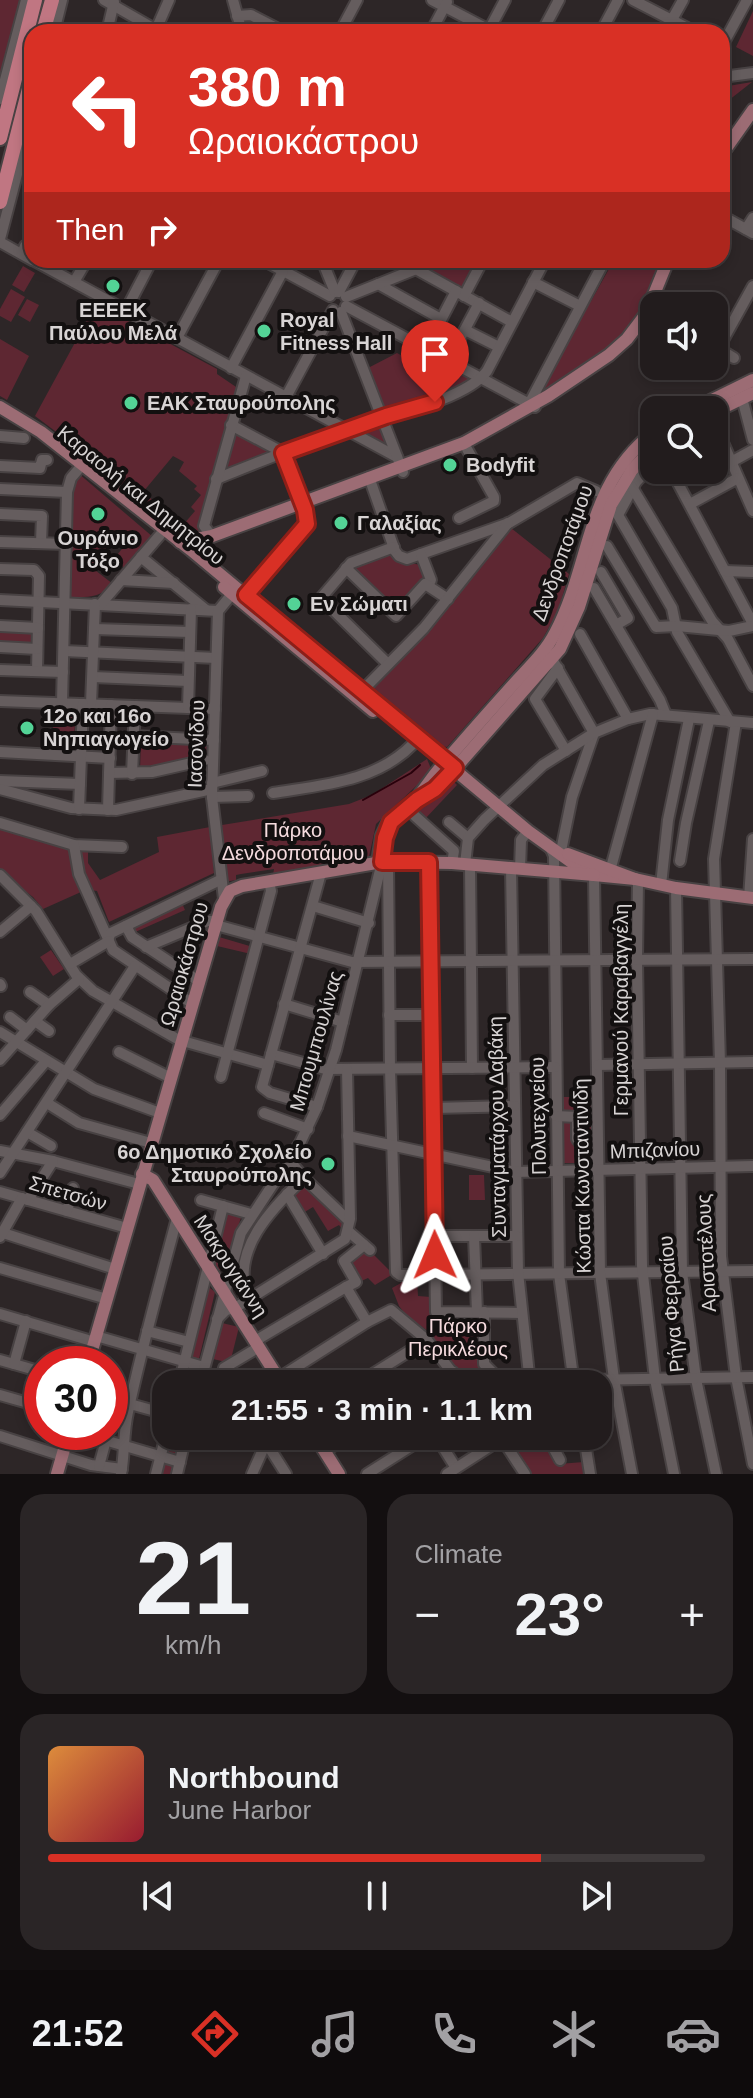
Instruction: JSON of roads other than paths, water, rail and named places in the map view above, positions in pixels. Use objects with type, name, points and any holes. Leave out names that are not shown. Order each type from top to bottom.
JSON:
[{"type":"highway","points":[[29,24],[35,0]]},
{"type":"highway","points":[[45,24],[52,0]]},
{"type":"highway","points":[[0,138],[24,43]]},
{"type":"highway","points":[[0,202],[24,110]]},
{"type":"main road","points":[[730,143],[753,110]]},
{"type":"main road","points":[[730,156],[753,123]]},
{"type":"main road","points":[[659,292],[666,268]]},
{"type":"main road","points":[[661,292],[672,268]]},
{"type":"main road","points":[[400,465],[467,449],[614,351],[640,323]]},
{"type":"main road","points":[[720,396],[753,380]]},
{"type":"main road","points":[[728,405],[747,395]]},
{"type":"main road","points":[[180,542],[212,536],[302,502],[320,501],[400,465],[464,443],[533,406]]},
{"type":"main road","name":"Καραολή και Δημητρίου","points":[[0,407],[25,430]]},
{"type":"main road","name":"Καραολή και Δημητρίου","points":[[0,416],[80,466],[180,542],[194,558]]},
{"type":"main road","name":"Δενδροποτάμου","points":[[448,767],[549,644],[565,610],[604,495],[628,456],[640,445]]},
{"type":"main road","name":"Δενδροποτάμου","points":[[383,863],[383,833],[389,821],[417,800],[555,664],[579,607],[611,505],[640,462]]},
{"type":"main road","name":"Καραολή και Δημητρίου","points":[[80,466],[160,535],[239,595],[413,744],[448,767]]},
{"type":"main road","points":[[239,595],[306,525],[307,516],[302,502]]},
{"type":"main road","points":[[194,558],[212,536]]},
{"type":"main road","name":"Καραολή και Δημητρίου","points":[[239,595],[362,691],[448,767],[528,831],[556,849]]},
{"type":"main road","points":[[556,849],[595,871],[676,888],[751,898]]},
{"type":"main road","points":[[556,849],[572,864]]},
{"type":"main road","name":"Ωραιοκάστρου","points":[[94,1346],[224,899],[236,888],[383,863],[429,862],[595,871]]},
{"type":"main road","name":"Ωραιοκάστρου","points":[[553,871],[564,864],[595,871]]},
{"type":"main road","points":[[595,871],[610,871],[637,880]]},
{"type":"main road","name":"Μακρυγιάννη","points":[[140,1179],[152,1179],[274,1370]]},
{"type":"main road","points":[[57,1474],[64,1450]]},
{"type":"main road","points":[[325,1451],[339,1474]]},
{"type":"street","points":[[0,99],[26,0]]},
{"type":"street","points":[[56,24],[62,0]]},
{"type":"street","points":[[160,24],[169,0]]},
{"type":"street","points":[[233,0],[238,24]]},
{"type":"street","points":[[344,24],[357,0]]},
{"type":"street","points":[[432,0],[446,3],[479,24]]},
{"type":"street","points":[[493,24],[505,0]]},
{"type":"street","points":[[546,24],[559,0]]},
{"type":"street","points":[[605,24],[618,0]]},
{"type":"street","points":[[633,0],[680,24]]},
{"type":"street","points":[[670,24],[683,0]]},
{"type":"street","points":[[730,31],[747,0]]},
{"type":"street","points":[[108,24],[111,2],[146,24]]},
{"type":"street","points":[[435,24],[446,3]]},
{"type":"street","points":[[240,24],[251,15],[268,24]]},
{"type":"street","points":[[730,76],[753,73]]},
{"type":"street","points":[[24,148],[0,240],[24,255]]},
{"type":"street","points":[[730,220],[749,231],[753,218]]},
{"type":"street","points":[[48,268],[346,430],[400,465]]},
{"type":"street","points":[[74,282],[82,268]]},
{"type":"street","points":[[126,310],[148,268]]},
{"type":"street","points":[[177,338],[215,268]]},
{"type":"street","points":[[278,268],[533,406],[601,268]]},
{"type":"street","points":[[325,268],[400,465]]},
{"type":"street","points":[[286,397],[339,301],[353,268]]},
{"type":"street","points":[[339,301],[413,268]]},
{"type":"street","points":[[423,268],[512,322]]},
{"type":"street","points":[[426,349],[441,319],[477,268]]},
{"type":"street","points":[[216,479],[382,417],[435,402],[481,378],[541,268]]},
{"type":"street","points":[[231,368],[283,271]]},
{"type":"street","points":[[533,282],[580,306]]},
{"type":"street","points":[[378,284],[441,319]]},
{"type":"street","points":[[728,329],[751,293]]},
{"type":"street","points":[[448,361],[479,303]]},
{"type":"street","points":[[465,330],[499,347]]},
{"type":"street","points":[[728,355],[734,358]]},
{"type":"street","points":[[212,536],[204,526],[246,376]]},
{"type":"street","points":[[747,395],[753,440]]},
{"type":"street","points":[[231,425],[283,453],[302,502]]},
{"type":"street","points":[[0,436],[25,430]]},
{"type":"street","points":[[459,518],[494,501],[467,449]]},
{"type":"street","points":[[731,462],[753,450]]},
{"type":"street","points":[[728,455],[753,511]]},
{"type":"street","points":[[0,466],[40,468],[42,460],[47,460]]},
{"type":"street","points":[[62,703],[67,492],[71,478],[80,466]]},
{"type":"street","points":[[640,478],[618,515],[674,610],[675,626],[733,722]]},
{"type":"street","points":[[690,504],[738,478]]},
{"type":"street","points":[[370,480],[394,547],[403,558],[508,523],[577,483],[596,491]]},
{"type":"street","points":[[607,546],[657,628],[675,626],[733,631],[753,625],[681,484]]},
{"type":"street","points":[[632,487],[753,686]]},
{"type":"street","points":[[0,489],[67,492]]},
{"type":"street","points":[[0,514],[42,516],[41,543]]},
{"type":"street","points":[[362,691],[448,599],[508,523]]},
{"type":"street","points":[[79,809],[81,757],[93,677],[98,605],[160,535]]},
{"type":"street","points":[[0,542],[67,544]]},
{"type":"street","points":[[388,664],[321,598],[351,563],[394,547]]},
{"type":"street","points":[[421,554],[431,580],[429,584]]},
{"type":"street","points":[[141,557],[212,610]]},
{"type":"street","points":[[346,568],[398,616],[425,584],[429,584]]},
{"type":"street","points":[[0,569],[38,572],[37,671]]},
{"type":"street","points":[[725,571],[753,572]]},
{"type":"street","points":[[601,572],[628,618],[616,625]]},
{"type":"street","points":[[121,580],[174,583]]},
{"type":"street","points":[[429,584],[448,599]]},
{"type":"street","points":[[594,588],[666,715]]},
{"type":"street","points":[[0,600],[212,610],[239,595]]},
{"type":"street","points":[[601,601],[614,595]]},
{"type":"street","points":[[188,708],[191,609]]},
{"type":"street","name":"Ιασονίδου","points":[[212,610],[216,658],[212,790],[224,899]]},
{"type":"street","points":[[0,626],[38,628]]},
{"type":"street","points":[[94,629],[190,632]]},
{"type":"street","points":[[580,634],[628,719]]},
{"type":"street","points":[[0,647],[37,649]]},
{"type":"street","points":[[64,651],[216,658]]},
{"type":"street","points":[[555,664],[535,699],[566,751]]},
{"type":"street","points":[[555,664],[594,733]]},
{"type":"street","points":[[0,670],[63,672]]},
{"type":"street","points":[[93,677],[188,681]]},
{"type":"street","points":[[0,701],[215,709]]},
{"type":"street","points":[[108,810],[111,705]]},
{"type":"street","points":[[132,774],[135,706]]},
{"type":"street","points":[[610,871],[653,714]]},
{"type":"street","points":[[472,1068],[468,838],[543,765],[594,733],[628,719],[653,714],[753,723]]},
{"type":"street","points":[[661,885],[668,820],[689,719]]},
{"type":"street","points":[[680,861],[709,721]]},
{"type":"street","name":"Αριστοτέλους","points":[[733,722],[715,850],[714,893],[720,1063],[722,1272],[736,1377],[753,1464]]},
{"type":"street","name":"Πολυτεχνείου","points":[[572,1370],[559,1274],[553,871],[556,849],[594,733]]},
{"type":"street","points":[[134,736],[214,740]]},
{"type":"street","points":[[273,793],[361,776],[395,760],[413,744]]},
{"type":"street","points":[[0,752],[110,758]]},
{"type":"street","points":[[109,773],[132,774],[205,760]]},
{"type":"street","points":[[0,789],[79,809],[108,810],[212,790],[262,771]]},
{"type":"street","points":[[0,781],[80,784]]},
{"type":"street","points":[[212,790],[248,796]]},
{"type":"street","points":[[415,816],[454,851],[452,863]]},
{"type":"street","points":[[449,822],[468,838]]},
{"type":"street","points":[[0,823],[74,845],[122,847]]},
{"type":"street","name":"Συνταγματάρχου Δαβάκη","points":[[528,831],[521,840],[515,868],[512,961],[518,1274],[529,1370]]},
{"type":"street","points":[[751,898],[753,839]]},
{"type":"street","points":[[74,845],[77,870],[114,951],[193,1004]]},
{"type":"street","points":[[429,862],[436,1312],[522,1313]]},
{"type":"street","points":[[383,863],[394,1266],[397,1273],[753,1271]]},
{"type":"street","name":"Μπουμπουλίνας","points":[[203,1370],[237,1245],[251,1214],[289,1160],[317,1107],[343,1022],[383,863]]},
{"type":"street","name":"Κώστα Κωνσταντινίδη","points":[[595,871],[600,1273],[614,1379],[632,1474]]},
{"type":"street","points":[[317,1107],[262,1089],[321,873]]},
{"type":"street","points":[[70,964],[111,933],[220,880]]},
{"type":"street","name":"Γερμανού Καραβαγγέλη","points":[[637,880],[643,1273],[655,1379],[674,1474]]},
{"type":"street","points":[[221,1077],[271,891],[269,881]]},
{"type":"street","points":[[2,882],[34,910],[79,979],[112,1003],[182,1041],[227,1054],[330,1070],[555,1067]]},
{"type":"street","name":"Ρήγα Φερραίου","points":[[676,888],[682,1272],[696,1379],[716,1474]]},
{"type":"street","points":[[313,906],[369,923]]},
{"type":"street","points":[[0,932],[34,910]]},
{"type":"street","points":[[146,947],[211,920],[338,960],[358,962],[753,959]]},
{"type":"street","points":[[126,926],[131,936],[200,982]]},
{"type":"street","points":[[0,1173],[135,966]]},
{"type":"street","points":[[0,1060],[49,1005],[79,979]]},
{"type":"street","points":[[30,992],[49,1005]]},
{"type":"street","points":[[284,1004],[343,1022]]},
{"type":"street","points":[[389,1015],[432,1015]]},
{"type":"street","points":[[10,1017],[27,1030]]},
{"type":"street","points":[[35,1021],[49,1031]]},
{"type":"street","points":[[0,1032],[94,1089],[160,1113]]},
{"type":"street","points":[[119,1052],[171,1078]]},
{"type":"street","points":[[0,1115],[46,1061]]},
{"type":"street","points":[[598,1065],[753,1062]]},
{"type":"street","points":[[217,1320],[226,1310],[235,1308],[345,1239],[349,1226],[347,1069]]},
{"type":"street","points":[[47,1103],[79,1123],[151,1143]]},
{"type":"street","points":[[434,1108],[515,1106]]},
{"type":"street","points":[[264,1113],[308,1129]]},
{"type":"street","points":[[556,1116],[577,1117],[577,1139],[597,1163],[599,1170]]},
{"type":"street","points":[[27,1132],[51,1146]]},
{"type":"street","name":"Μπιζανίου","points":[[348,1136],[516,1172],[753,1166]]},
{"type":"street","points":[[0,1151],[140,1179]]},
{"type":"street","points":[[225,1370],[257,1344],[356,1282],[344,1261],[367,1247],[289,1160]]},
{"type":"street","points":[[53,1161],[1,1234],[115,1269]]},
{"type":"street","points":[[249,1299],[244,1281],[248,1254],[263,1220],[304,1178]]},
{"type":"street","points":[[67,1211],[73,1188]]},
{"type":"street","name":"Σπετσών","points":[[0,1192],[127,1228]]},
{"type":"street","points":[[287,1194],[323,1254]]},
{"type":"street","points":[[201,1200],[251,1214]]},
{"type":"street","points":[[183,1370],[223,1206]]},
{"type":"street","points":[[128,1413],[177,1218]]},
{"type":"street","points":[[434,1236],[517,1236]]},
{"type":"street","points":[[474,1236],[484,1364],[490,1370]]},
{"type":"street","points":[[237,1245],[248,1254]]},
{"type":"street","points":[[0,1268],[107,1299]]},
{"type":"street","points":[[346,1287],[367,1322]]},
{"type":"street","points":[[297,1370],[367,1322],[391,1310],[427,1340],[451,1370]]},
{"type":"street","points":[[0,1314],[204,1367]]},
{"type":"street","points":[[14,1364],[26,1321]]},
{"type":"street","points":[[147,1331],[189,1342]]},
{"type":"street","points":[[379,1370],[427,1340]]},
{"type":"street","points":[[0,1360],[24,1367]]},
{"type":"street","points":[[614,1379],[753,1377]]},
{"type":"street","points":[[0,1395],[24,1402]]},
{"type":"street","points":[[130,1404],[152,1410]]},
{"type":"street","points":[[0,1436],[121,1471],[124,1450]]},
{"type":"street","points":[[128,1447],[180,1462]]},
{"type":"street","points":[[99,1466],[103,1450]]},
{"type":"street","points":[[156,1474],[162,1450]]},
{"type":"street","points":[[177,1474],[183,1450]]},
{"type":"street","points":[[252,1474],[262,1450]]},
{"type":"street","points":[[273,1450],[286,1474]]},
{"type":"street","points":[[367,1474],[405,1450]]},
{"type":"street","points":[[442,1450],[452,1471],[484,1450]]},
{"type":"street","points":[[511,1450],[525,1474]]},
{"type":"street","points":[[555,1450],[560,1460]]},
{"type":"street","points":[[586,1450],[590,1474]]},
{"type":"waterway","points":[[363,800],[420,765]]},
{"type":"place","name":"ΕΕΕΕΚ Παύλου Μελά","points":[[113,286]]},
{"type":"place","name":"Royal Fitness Hall","points":[[264,331]]},
{"type":"place","name":"EAK Σταυρούπολης","points":[[131,403]]},
{"type":"place","name":"Bodyfit","points":[[450,465]]},
{"type":"place","name":"Ουράνιο Τόξο","points":[[98,514]]},
{"type":"place","name":"Γαλαξίας","points":[[341,523]]},
{"type":"place","name":"Εν Σώματι","points":[[294,604]]},
{"type":"place","name":"12ο και 16ο Νηπιαγωγείο","points":[[27,728]]},
{"type":"place","name":"6ο Δημοτικό Σχολείο Σταυρούπολης","points":[[328,1164]]},
{"type":"park label","name":"Πάρκο Δενδροποτάμου","points":[[293,842]]},
{"type":"park label","name":"Πάρκο Περικλέους","points":[[458,1338]]}]
